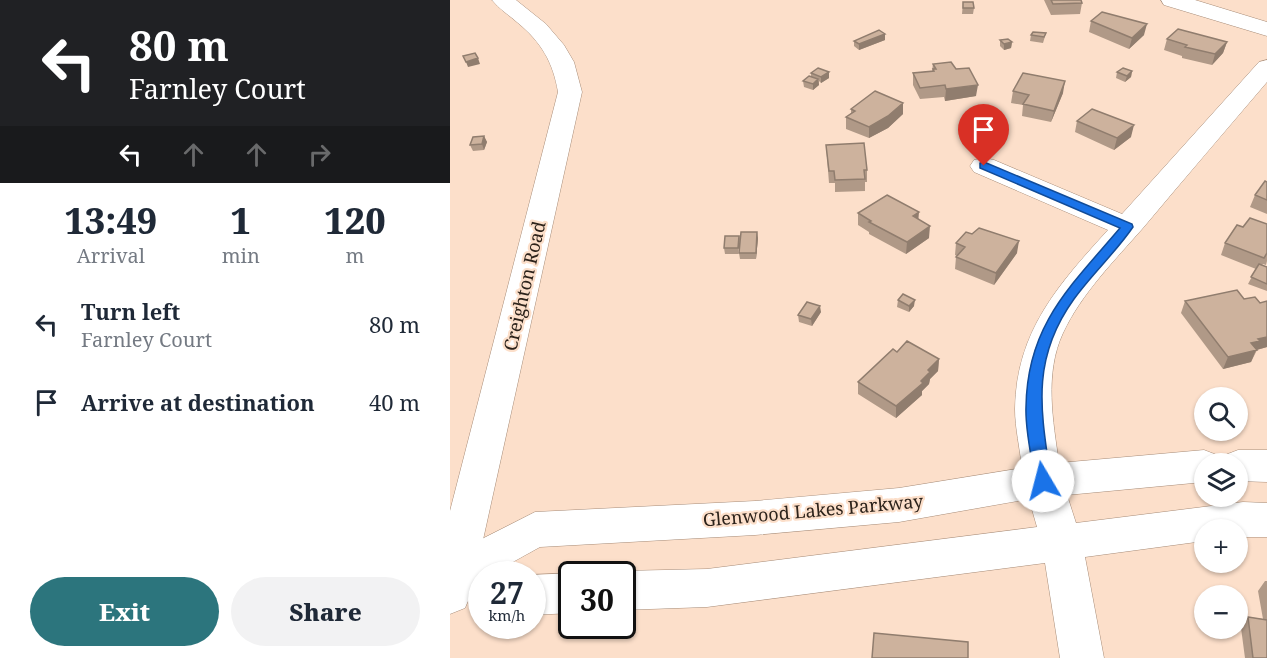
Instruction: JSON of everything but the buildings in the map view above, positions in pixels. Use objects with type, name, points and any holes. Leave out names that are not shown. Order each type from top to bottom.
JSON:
[{"type":"street","name":"Creighton Road","points":[[460,580],[570,92],[563,59],[548,39],[503,0]]},
{"type":"street","points":[[1172,0],[1267,29]]},
{"type":"street","points":[[1082,658],[1062,542],[1043,481],[1033,410],[1036,370],[1046,334],[1069,296],[1267,67]]},
{"type":"street","points":[[984,166],[1127,227]]},
{"type":"street","points":[[1248,466],[1267,466]]},
{"type":"street","name":"Glenwood Lakes Parkway","points":[[460,580],[536,530],[755,518],[899,505],[1043,481],[1194,467]]},
{"type":"street","points":[[636,591],[707,588],[1243,519],[1267,520]]},
{"type":"route","points":[[984,166],[1127,227],[1069,296],[1046,334],[1036,370],[1033,410],[1043,481]]}]
